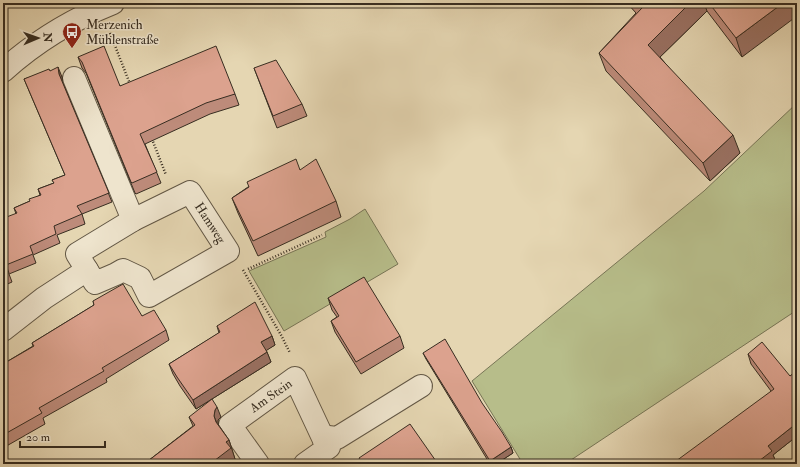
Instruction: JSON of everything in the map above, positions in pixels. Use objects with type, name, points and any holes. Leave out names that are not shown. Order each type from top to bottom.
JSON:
[{"type":"street","points":[[3,70],[17,58],[50,35],[106,6]]},
{"type":"street","points":[[74,78],[133,220]]},
{"type":"street","name":"Hamweg","points":[[190,192],[228,251],[149,296],[140,278],[124,270],[95,283],[77,254],[133,220],[190,192]]},
{"type":"street","points":[[3,330],[44,298],[87,270]]},
{"type":"street","name":"Am Stein","points":[[258,464],[230,425],[295,378],[324,440]]},
{"type":"street","points":[[305,464],[329,447],[324,440],[328,437],[337,438],[421,386]]},
{"type":"path","points":[[106,6],[132,89]]},
{"type":"path","points":[[150,133],[176,199]]},
{"type":"path","points":[[244,271],[322,235]]},
{"type":"path","points":[[228,251],[244,271],[281,335],[291,356]]},
{"type":"green space","points":[[797,103],[797,310],[565,464],[523,464],[472,381],[704,191]]},
{"type":"green space","points":[[365,209],[398,264],[284,331],[249,271],[326,237],[325,232]]},
{"type":"building","points":[[637,3],[690,3],[648,45],[733,135],[703,163],[599,53],[642,8]]},
{"type":"building","points":[[709,3],[783,3],[736,38]]},
{"type":"building","points":[[104,46],[120,86],[216,46],[235,94],[206,103],[140,134],[157,172],[132,183],[82,62],[78,57]]},
{"type":"building","points":[[276,60],[302,104],[273,116],[254,68]]},
{"type":"building","points":[[58,67],[59,74],[109,193],[77,206],[82,214],[54,226],[56,234],[30,246],[33,254],[6,265],[9,273],[3,275],[4,218],[17,213],[14,208],[30,201],[29,199],[41,195],[38,189],[54,183],[52,180],[65,175],[24,79]]},
{"type":"building","points":[[296,159],[300,170],[316,159],[336,201],[253,241],[232,198],[249,187],[247,182]]},
{"type":"building","points":[[364,277],[400,336],[356,362],[331,321],[339,316],[328,298]]},
{"type":"building","points":[[123,284],[142,316],[154,310],[166,330],[102,368],[104,371],[39,408],[42,413],[3,435],[3,364],[34,346],[32,343],[94,305],[93,301]]},
{"type":"building","points":[[255,302],[272,336],[261,342],[267,352],[193,400],[169,364],[220,332],[217,326]]},
{"type":"building","points":[[445,339],[482,403],[511,447],[490,461],[423,353]]},
{"type":"building","points":[[762,342],[790,376],[797,371],[797,423],[768,446],[772,451],[755,464],[672,464],[774,389],[748,354]]},
{"type":"building","points":[[212,399],[217,407],[214,416],[216,422],[229,440],[226,442],[231,448],[210,464],[144,464],[195,425],[189,417]]},
{"type":"building","points":[[410,424],[438,464],[353,464],[360,460],[359,458]]},
{"type":"place","name":"Merzenich Mühlenstraße","points":[[72,49]]}]
